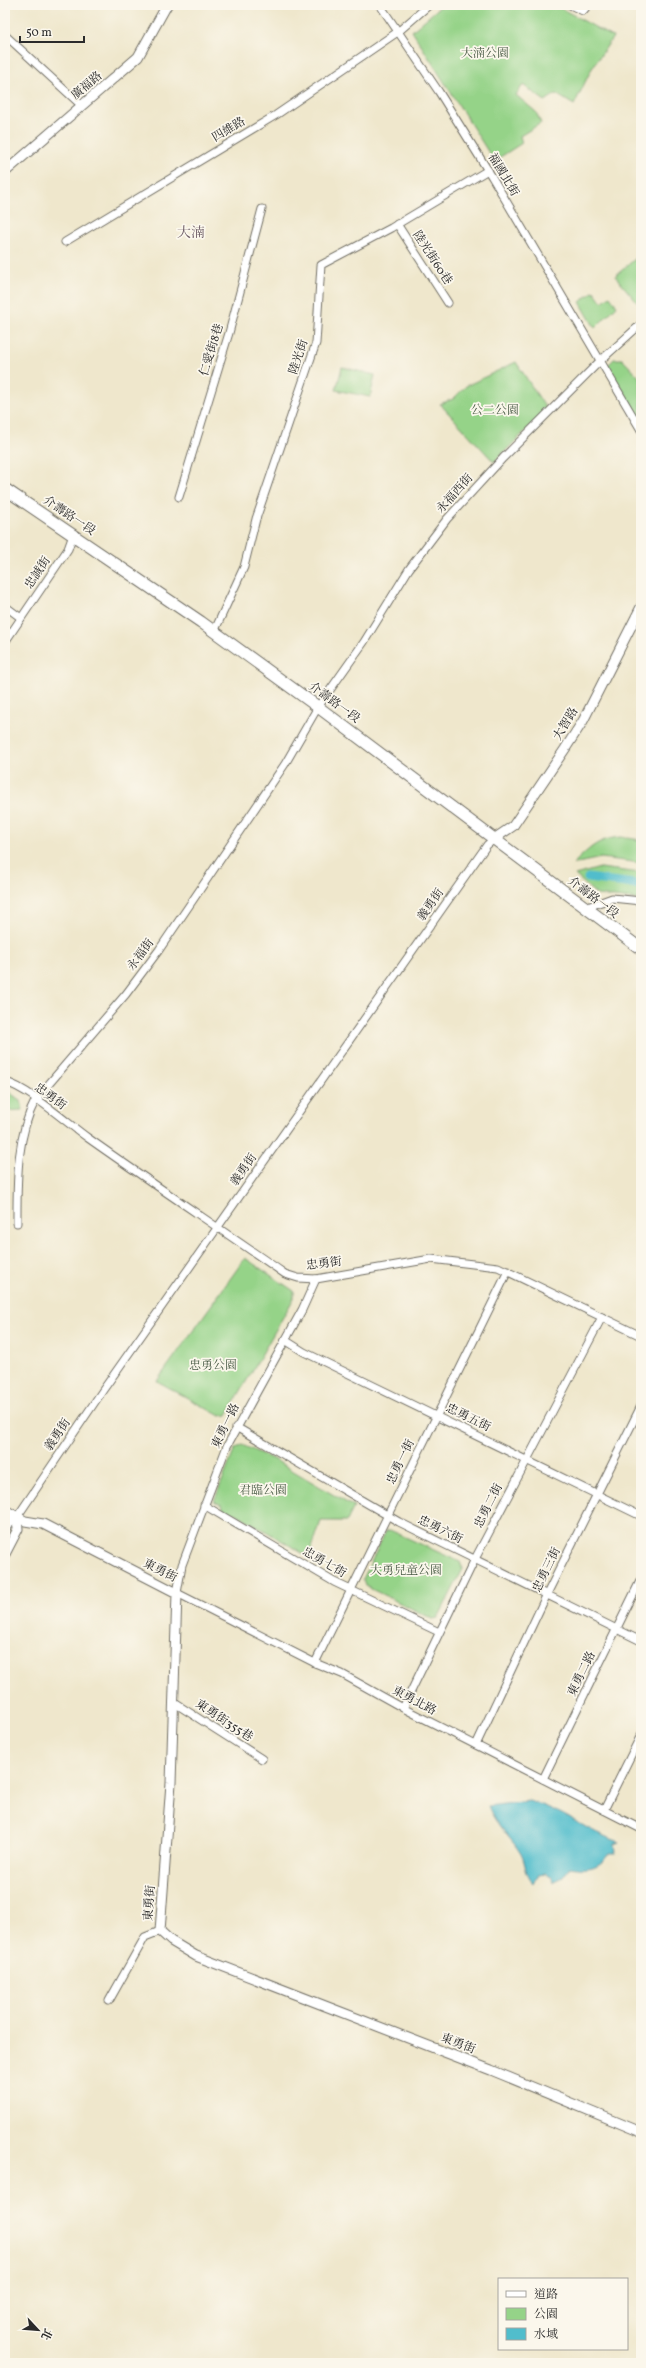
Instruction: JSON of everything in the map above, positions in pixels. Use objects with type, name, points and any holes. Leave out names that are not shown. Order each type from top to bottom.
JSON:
[{"type":"main road","name":"介壽路一段","points":[[5,489],[214,632],[318,707],[641,949]]},
{"type":"street","name":"廣福路","points":[[5,172],[138,57],[167,5]]},
{"type":"street","name":"福國北街","points":[[380,5],[399,30],[488,170],[599,362],[641,430]]},
{"type":"street","name":"四維路","points":[[65,242],[276,115],[399,30],[429,5]]},
{"type":"street","points":[[570,5],[583,11],[588,6]]},
{"type":"street","points":[[5,35],[82,106]]},
{"type":"street","name":"陸光街","points":[[214,632],[244,567],[256,519],[316,343],[321,265],[397,224],[488,170]]},
{"type":"street","name":"仁愛街8巷","points":[[179,497],[229,333],[262,209]]},
{"type":"street","name":"陸光街60巷","points":[[397,224],[448,303]]},
{"type":"street","name":"永福西街","points":[[318,707],[364,642],[409,569],[447,519],[503,458],[599,362],[641,324]]},
{"type":"street","name":"忠誠街","points":[[5,642],[68,549],[73,535]]},
{"type":"street","points":[[5,606],[21,618]]},
{"type":"street","name":"大智路","points":[[494,839],[513,826],[583,721],[641,607]]},
{"type":"street","name":"永福街","points":[[17,1223],[18,1160],[28,1114],[36,1099],[126,994],[159,950],[285,764],[318,707]]},
{"type":"street","name":"義勇街","points":[[17,1517],[35,1488],[483,850],[494,839]]},
{"type":"street","points":[[585,908],[612,898],[641,901]]},
{"type":"street","name":"忠勇街","points":[[5,1082],[13,1084],[36,1099],[134,1170],[285,1274],[298,1278],[316,1279],[430,1259],[498,1267],[641,1336]]},
{"type":"street","name":"忠勇一街","points":[[315,1663],[386,1515],[508,1271]]},
{"type":"street","name":"東勇一路","points":[[177,1593],[182,1565],[204,1505],[236,1427],[316,1279]]},
{"type":"street","name":"忠勇二街","points":[[403,1708],[474,1559],[526,1458],[602,1317]]},
{"type":"street","name":"忠勇五街","points":[[284,1340],[641,1516]]},
{"type":"street","name":"忠勇三街","points":[[476,1745],[547,1594],[641,1406]]},
{"type":"street","name":"忠勇六街","points":[[236,1427],[386,1515],[641,1641]]},
{"type":"street","name":"忠勇七街","points":[[204,1505],[350,1590],[439,1632]]},
{"type":"street","name":"東勇街","points":[[5,1510],[17,1517],[43,1524],[177,1593],[171,1783],[160,1931],[171,1941],[196,1956],[491,2070],[641,2132]]},
{"type":"street","points":[[5,1529],[7,1524],[17,1517]]},
{"type":"street","points":[[5,1554],[18,1529],[17,1517]]},
{"type":"street","name":"東勇二路","points":[[543,1779],[641,1579]]},
{"type":"street","name":"東勇北路","points":[[177,1593],[315,1663],[342,1674],[403,1708],[641,1829]]},
{"type":"street","name":"東勇街355巷","points":[[173,1702],[262,1759]]},
{"type":"street","points":[[604,1810],[641,1734]]},
{"type":"street","points":[[109,2001],[145,1937],[160,1931]]},
{"type":"green space","name":"大湳公園","points":[[442,5],[555,5],[613,37],[591,70],[574,105],[556,94],[545,101],[523,85],[516,95],[536,112],[541,123],[520,136],[522,143],[494,161],[412,31]]},
{"type":"green space","points":[[641,254],[641,307],[615,276]]},
{"type":"green space","points":[[594,291],[602,302],[610,296],[617,306],[595,328],[580,302]]},
{"type":"green space","points":[[614,359],[622,359],[641,379],[641,420],[607,366]]},
{"type":"green space","name":"公二公園","points":[[516,362],[547,410],[494,462],[440,404],[453,399],[466,386]]},
{"type":"green space","points":[[342,367],[375,375],[370,397],[336,390]]},
{"type":"green space","points":[[621,837],[641,840],[641,863],[601,858],[573,864],[594,845],[606,840]]},
{"type":"green space","points":[[600,868],[641,873],[641,900],[597,895],[575,875]]},
{"type":"green space","points":[[5,1089],[21,1101],[23,1110],[5,1111]]},
{"type":"green space","name":"忠勇公園","points":[[245,1258],[294,1291],[294,1298],[227,1415],[220,1416],[157,1381]]},
{"type":"green space","name":"君臨公園","points":[[242,1445],[275,1460],[354,1507],[347,1521],[321,1521],[309,1557],[237,1514],[222,1508],[223,1506],[214,1501],[235,1449]]},
{"type":"green space","name":"大勇兒童公園","points":[[390,1530],[460,1562],[463,1569],[438,1618],[433,1619],[365,1586],[363,1579],[386,1531]]},
{"type":"water","points":[[529,1801],[552,1809],[608,1838],[620,1842],[615,1844],[616,1853],[609,1853],[601,1862],[592,1867],[570,1867],[563,1877],[553,1882],[553,1878],[546,1874],[537,1875],[533,1883],[528,1876],[521,1854],[495,1820],[488,1806]]},
{"type":"waterway","points":[[588,878],[641,885]]},
{"type":"district","name":"大湳","points":[[191,233]]}]
